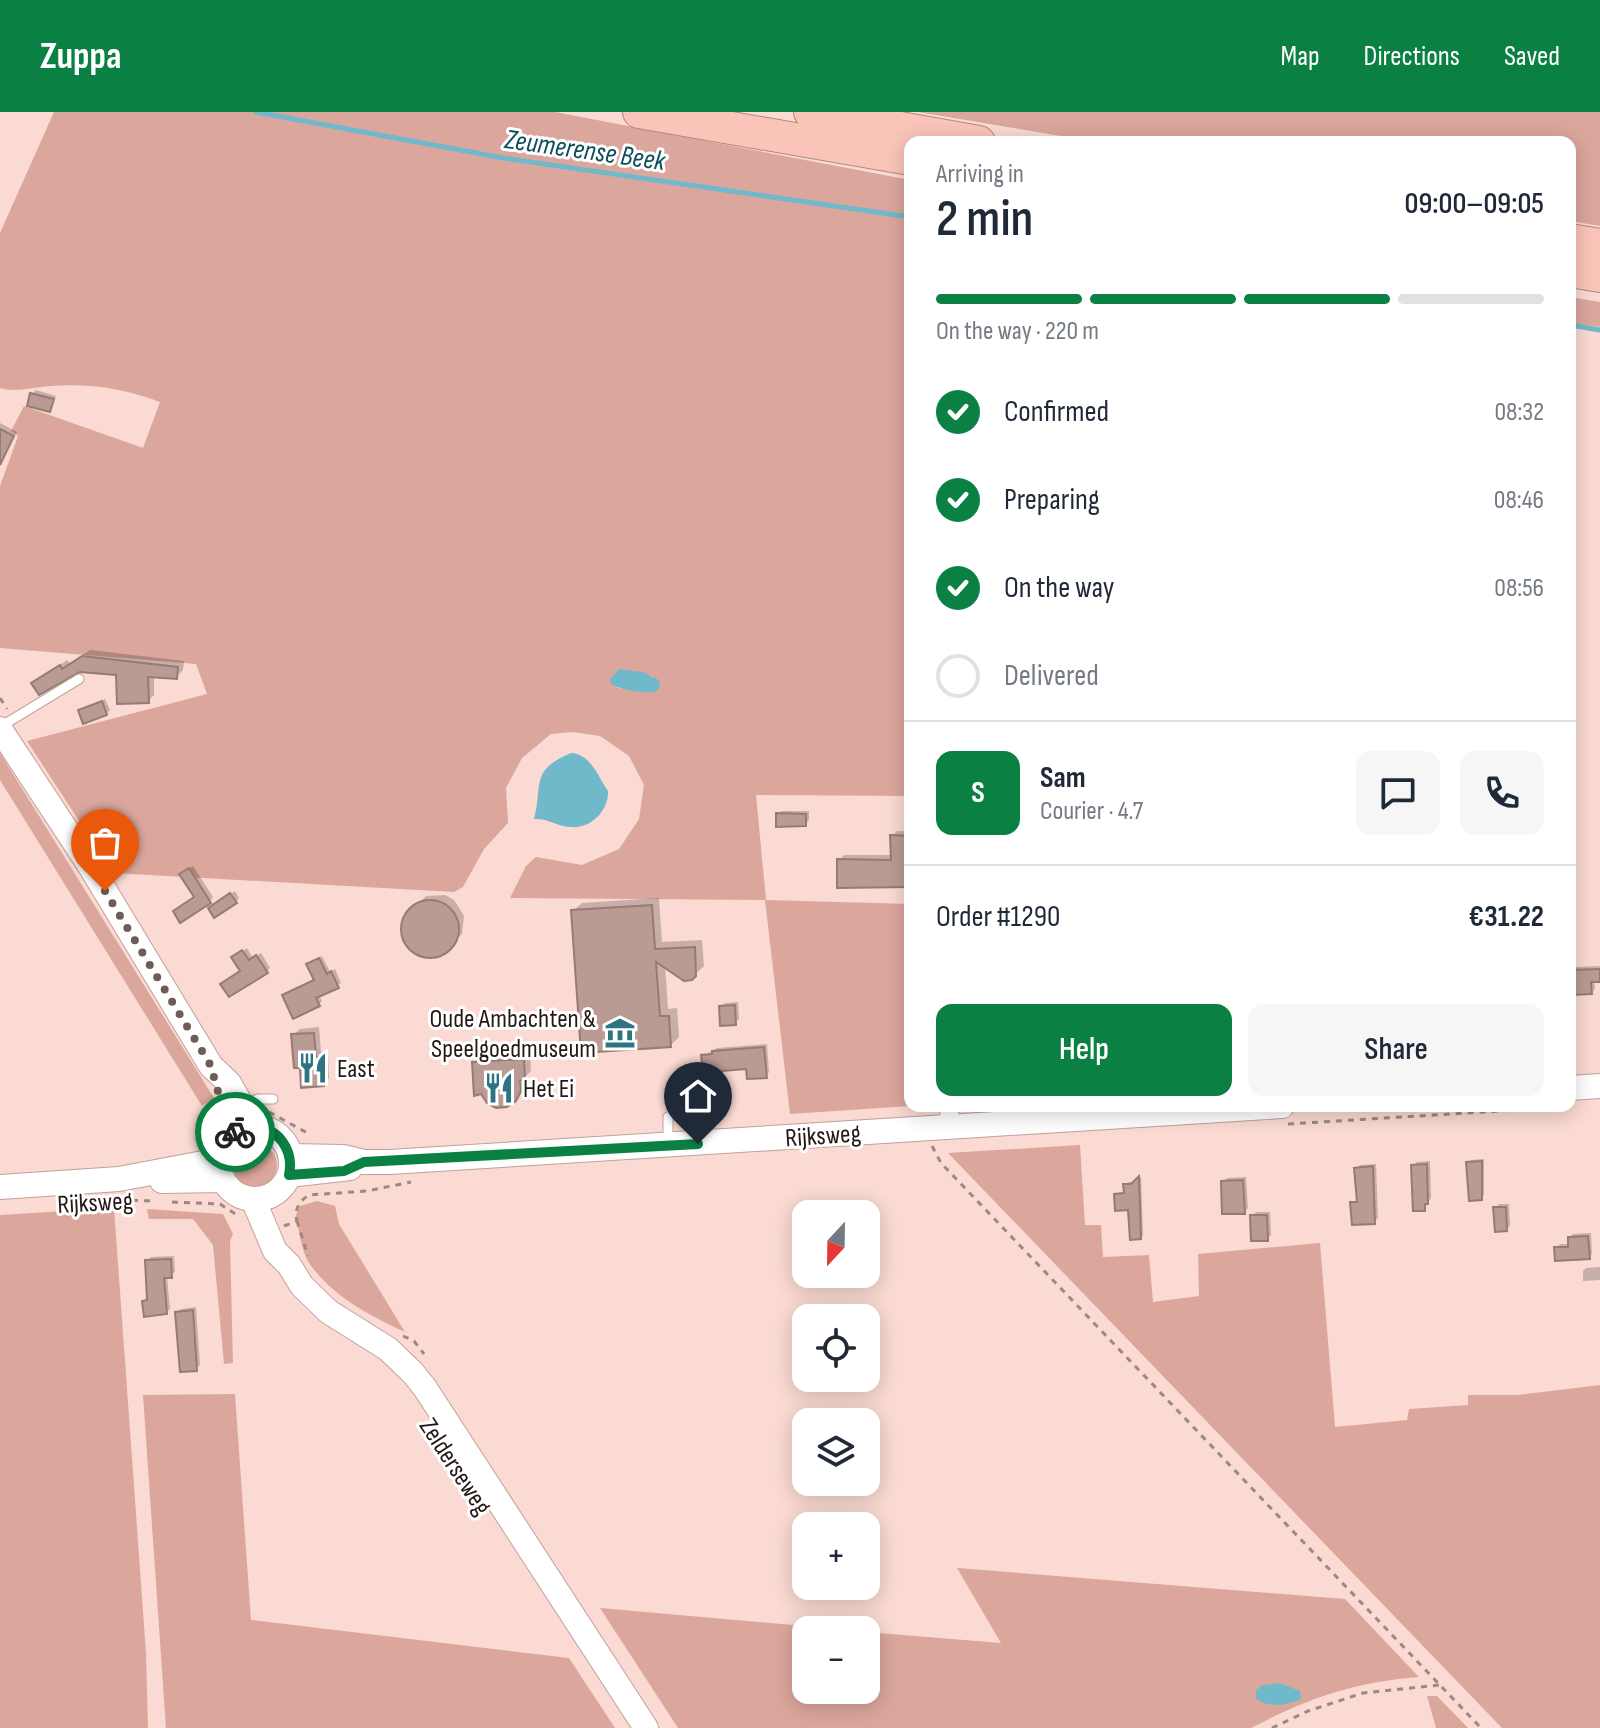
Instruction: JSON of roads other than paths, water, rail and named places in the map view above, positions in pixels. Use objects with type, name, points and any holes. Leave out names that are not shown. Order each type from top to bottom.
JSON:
[{"type":"highway","points":[[639,112],[904,158]]},
{"type":"highway","points":[[810,112],[945,136]]},
{"type":"highway","points":[[1576,241],[1600,245]]},
{"type":"highway","points":[[1576,272],[1600,276]]},
{"type":"main road","points":[[0,728],[90,866],[211,1066],[229,1083],[242,1105],[245,1130]]},
{"type":"main road","points":[[211,1066],[217,1089],[245,1130]]},
{"type":"main road","points":[[1576,1088],[1600,1086]]},
{"type":"main road","name":"Rijksweg","points":[[290,1166],[343,1157],[364,1162],[926,1129],[950,1116],[1083,1112]]},
{"type":"main road","points":[[245,1130],[273,1133],[287,1147],[290,1166],[280,1189],[263,1197],[231,1189],[221,1170],[224,1145],[245,1130]]},
{"type":"main road","name":"Rijksweg","points":[[0,1187],[140,1177],[166,1182],[221,1170]]},
{"type":"main road","name":"Zelderseweg","points":[[263,1197],[287,1247],[289,1265],[302,1286],[329,1312],[388,1349],[419,1380],[646,1728]]},
{"type":"lane","points":[[0,728],[79,679]]},
{"type":"lane","points":[[242,1105],[258,1099],[273,1099]]},
{"type":"lane","points":[[668,1117],[668,1146]]},
{"type":"water","points":[[619,669],[643,672],[659,680],[660,687],[655,692],[644,692],[611,684],[610,679]]},
{"type":"water","points":[[571,753],[589,762],[608,791],[602,811],[592,821],[578,827],[534,819],[543,773],[558,759]]},
{"type":"water","points":[[1280,1683],[1300,1691],[1301,1699],[1278,1705],[1266,1704],[1256,1698],[1256,1690],[1263,1685]]},
{"type":"waterway","name":"Zeumerense Beek","points":[[256,112],[503,158],[904,216]]},
{"type":"waterway","name":"Zeumerense Beek","points":[[1576,326],[1600,330]]},
{"type":"place","name":"Oude Ambachten & Speelgoedmuseum","points":[[620,1033]]},
{"type":"place","name":"East","points":[[313,1068]]},
{"type":"place","name":"Het Ei","points":[[499,1088]]}]
